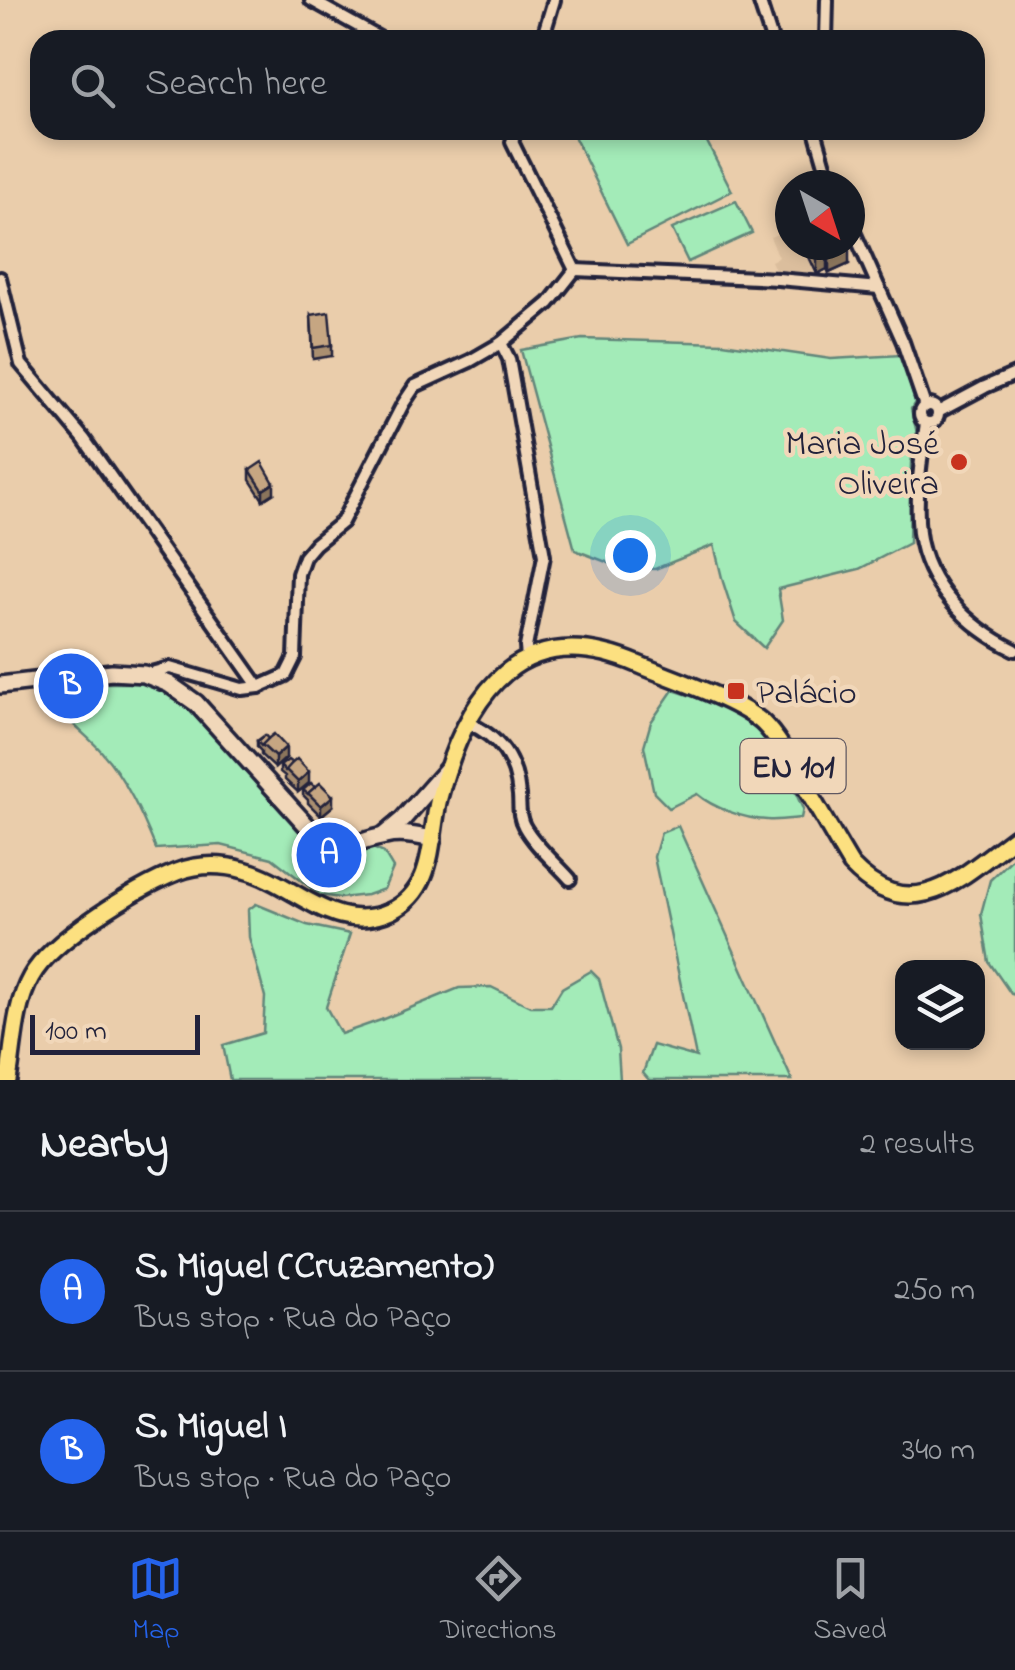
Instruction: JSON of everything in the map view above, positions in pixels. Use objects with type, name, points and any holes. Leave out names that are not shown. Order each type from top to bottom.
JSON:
[{"type":"main road","name":"EN 101","points":[[8,1080],[22,998],[42,960],[62,940],[179,871],[208,865],[246,870],[332,914],[374,917],[394,910],[423,880],[452,754],[480,701],[495,681],[528,658],[555,649],[586,648],[618,655],[741,708],[763,724],[780,745],[851,865],[880,888],[901,894],[928,894],[954,883],[1015,837]]},
{"type":"street","points":[[311,0],[366,30]]},
{"type":"street","points":[[545,30],[554,0]]},
{"type":"street","points":[[759,0],[769,30]]},
{"type":"street","points":[[826,0],[826,30]]},
{"type":"street","points":[[516,140],[575,270]]},
{"type":"street","points":[[820,140],[827,170]]},
{"type":"street","points":[[865,256],[904,342],[925,406],[920,416],[926,423],[918,501],[925,561],[946,596],[966,618],[991,638],[1015,650]]},
{"type":"street","points":[[575,270],[778,279],[879,288]]},
{"type":"street","points":[[0,685],[112,672],[144,674],[170,668],[242,689],[286,676],[295,657],[298,574],[304,557],[342,522],[402,404],[415,386],[501,344],[548,303],[575,270]]},
{"type":"street","points":[[0,278],[21,364],[84,439],[259,687]]},
{"type":"street","points":[[501,344],[509,359],[544,556],[526,647],[528,658]]},
{"type":"street","points":[[926,423],[934,422],[938,412],[1015,374]]},
{"type":"street","points":[[925,406],[938,412]]},
{"type":"street","points":[[144,674],[169,684],[196,704],[325,842],[345,847],[383,836],[434,832]]},
{"type":"street","points":[[468,723],[485,730],[506,752],[519,792],[524,828],[570,878]]},
{"type":"street","points":[[383,836],[448,768]]},
{"type":"street","points":[[402,820],[422,821],[434,832]]},
{"type":"shaded area","points":[[809,260],[816,276],[778,276],[771,261]]},
{"type":"green space","points":[[576,140],[706,140],[732,191],[627,244]]},
{"type":"green space","points":[[736,201],[752,233],[688,262],[672,229]]},
{"type":"green space","points":[[582,339],[723,343],[831,359],[901,355],[915,402],[911,409],[917,433],[911,463],[909,543],[859,569],[778,589],[783,620],[764,648],[736,622],[714,545],[655,569],[622,568],[575,550],[521,350]]},
{"type":"green space","points":[[92,683],[142,683],[175,695],[318,847],[346,857],[371,847],[384,853],[393,868],[384,889],[340,898],[320,895],[272,858],[221,845],[156,849],[118,773],[72,723],[76,705]]},
{"type":"green space","points":[[673,690],[730,712],[765,739],[790,779],[803,809],[801,818],[749,817],[720,808],[697,794],[669,808],[654,793],[644,746],[651,722]]},
{"type":"green space","points":[[678,826],[792,1080],[649,1080],[643,1073],[653,1045],[696,1057],[654,857],[661,833]]},
{"type":"green space","points":[[1015,856],[1015,995],[989,962],[981,914],[990,880]]},
{"type":"green space","points":[[256,904],[307,925],[350,934],[326,1007],[341,1034],[459,988],[491,987],[530,1006],[551,1006],[562,988],[591,971],[599,979],[618,1049],[620,1080],[230,1080],[223,1045],[263,1033],[265,997],[249,937],[248,910]]},
{"type":"building","points":[[329,312],[332,345],[313,348],[311,315]]},
{"type":"building","points":[[262,462],[274,483],[263,490],[250,470]]},
{"type":"building","points":[[274,734],[286,747],[275,757],[261,744]]},
{"type":"building","points":[[297,759],[309,772],[298,782],[285,769]]},
{"type":"building","points":[[320,783],[333,796],[321,806],[308,793]]},
{"type":"place","name":"Maria José Oliveira","points":[[959,462]]},
{"type":"place","name":"S. Miguel I","points":[[71,686]]},
{"type":"place","name":"Palácio","points":[[736,691]]},
{"type":"place","name":"S. Miguel (Cruzamento)","points":[[329,855]]}]
